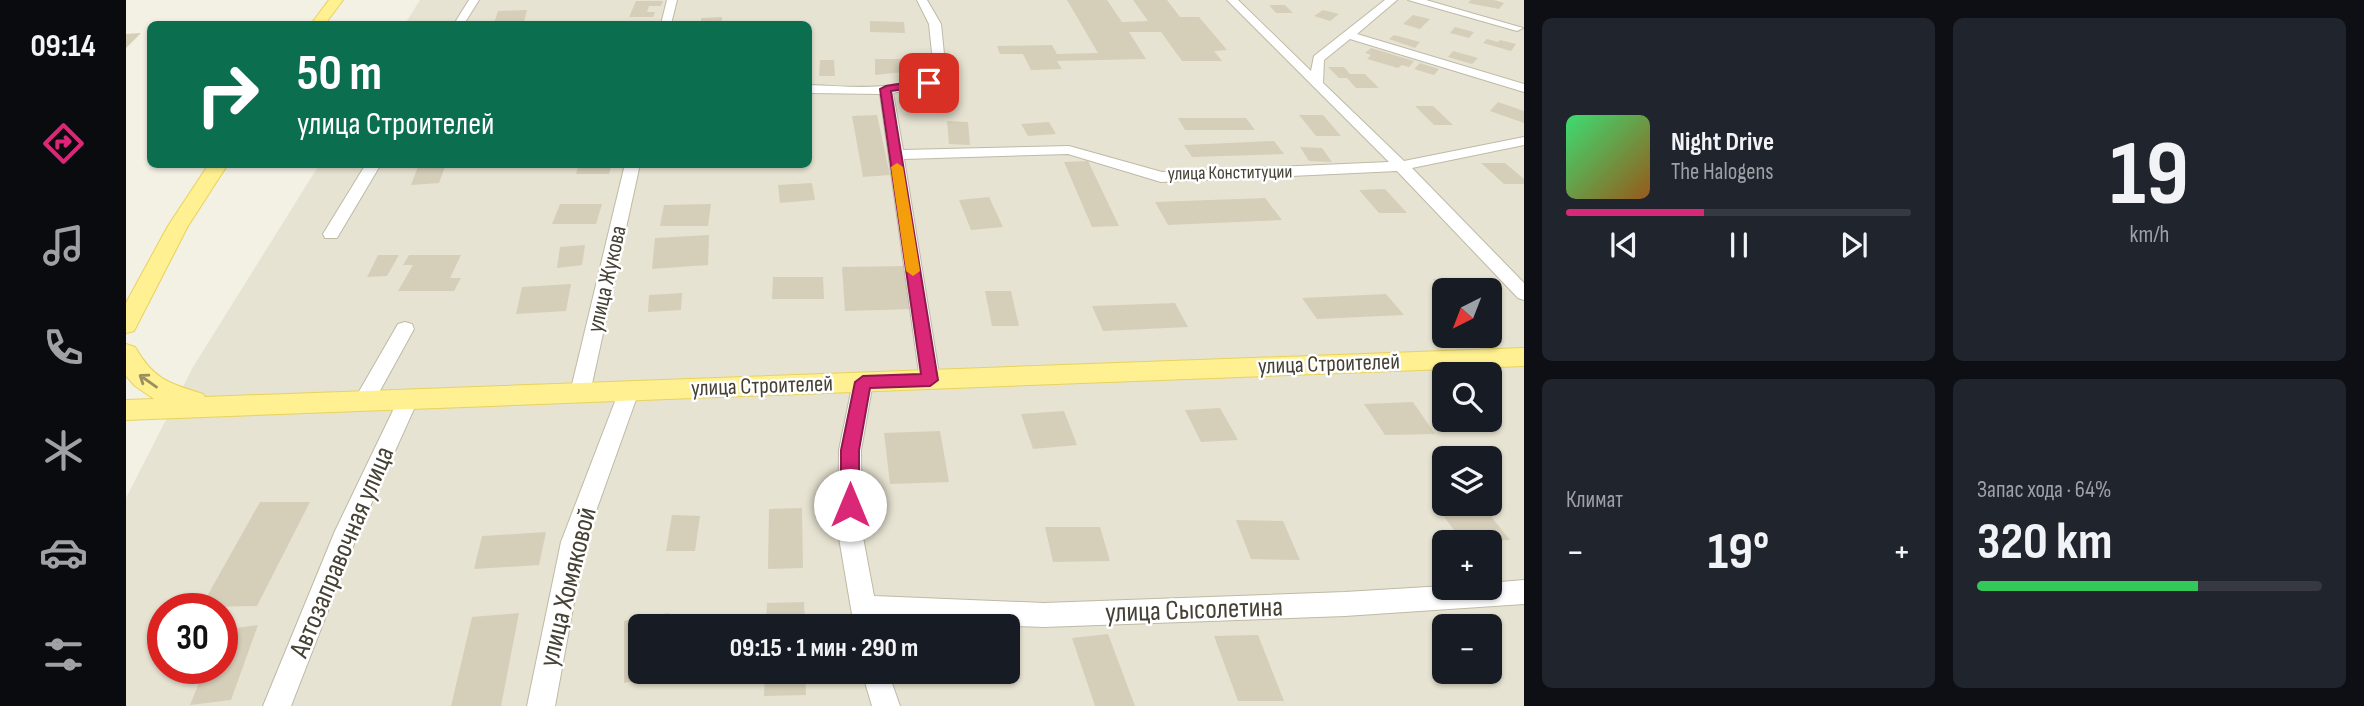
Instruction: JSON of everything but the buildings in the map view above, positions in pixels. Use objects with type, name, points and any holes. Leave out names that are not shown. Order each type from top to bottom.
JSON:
[{"type":"main road","points":[[320,21],[336,0]]},
{"type":"main road","points":[[126,324],[178,226],[216,168]]},
{"type":"main road","points":[[126,354],[141,379],[164,392],[183,399],[229,406]]},
{"type":"main road","name":"улица Строителей","points":[[126,410],[1524,357]]},
{"type":"street","points":[[461,21],[474,0]]},
{"type":"street","points":[[667,21],[672,0]]},
{"type":"street","points":[[812,89],[886,89],[929,83],[940,74],[935,24],[922,0]]},
{"type":"street","points":[[1232,0],[1401,166],[1524,294]]},
{"type":"street","points":[[1317,83],[1318,60],[1392,0]]},
{"type":"street","points":[[1413,0],[1517,28]]},
{"type":"street","points":[[1348,35],[1524,88]]},
{"type":"street","points":[[886,89],[930,380]]},
{"type":"street","name":"улица Конституции","points":[[895,155],[1069,150],[1161,177],[1401,166],[1524,141]]},
{"type":"street","points":[[331,234],[372,168]]},
{"type":"street","name":"улица Жукова","points":[[580,393],[632,168]]},
{"type":"street","points":[[364,401],[405,329]]},
{"type":"street","points":[[863,382],[850,450],[850,533],[864,614]]},
{"type":"street","name":"улица Хомяковой","points":[[541,706],[573,542],[629,391]]},
{"type":"street","name":"Автозаправочная улица","points":[[277,706],[346,531],[408,400]]},
{"type":"street","name":"улица Сысолетина","points":[[1020,615],[1345,604],[1524,592]]},
{"type":"street","points":[[877,684],[886,706]]},
{"type":"shaded area","points":[[420,0],[1524,0],[1524,706],[126,706],[126,498],[193,367],[317,168],[812,168],[812,21],[407,21]]},
{"type":"slow traffic","points":[[897,167],[913,271]]},
{"type":"route","points":[[850,505],[850,450],[863,382],[930,380],[886,89],[929,83]]}]
